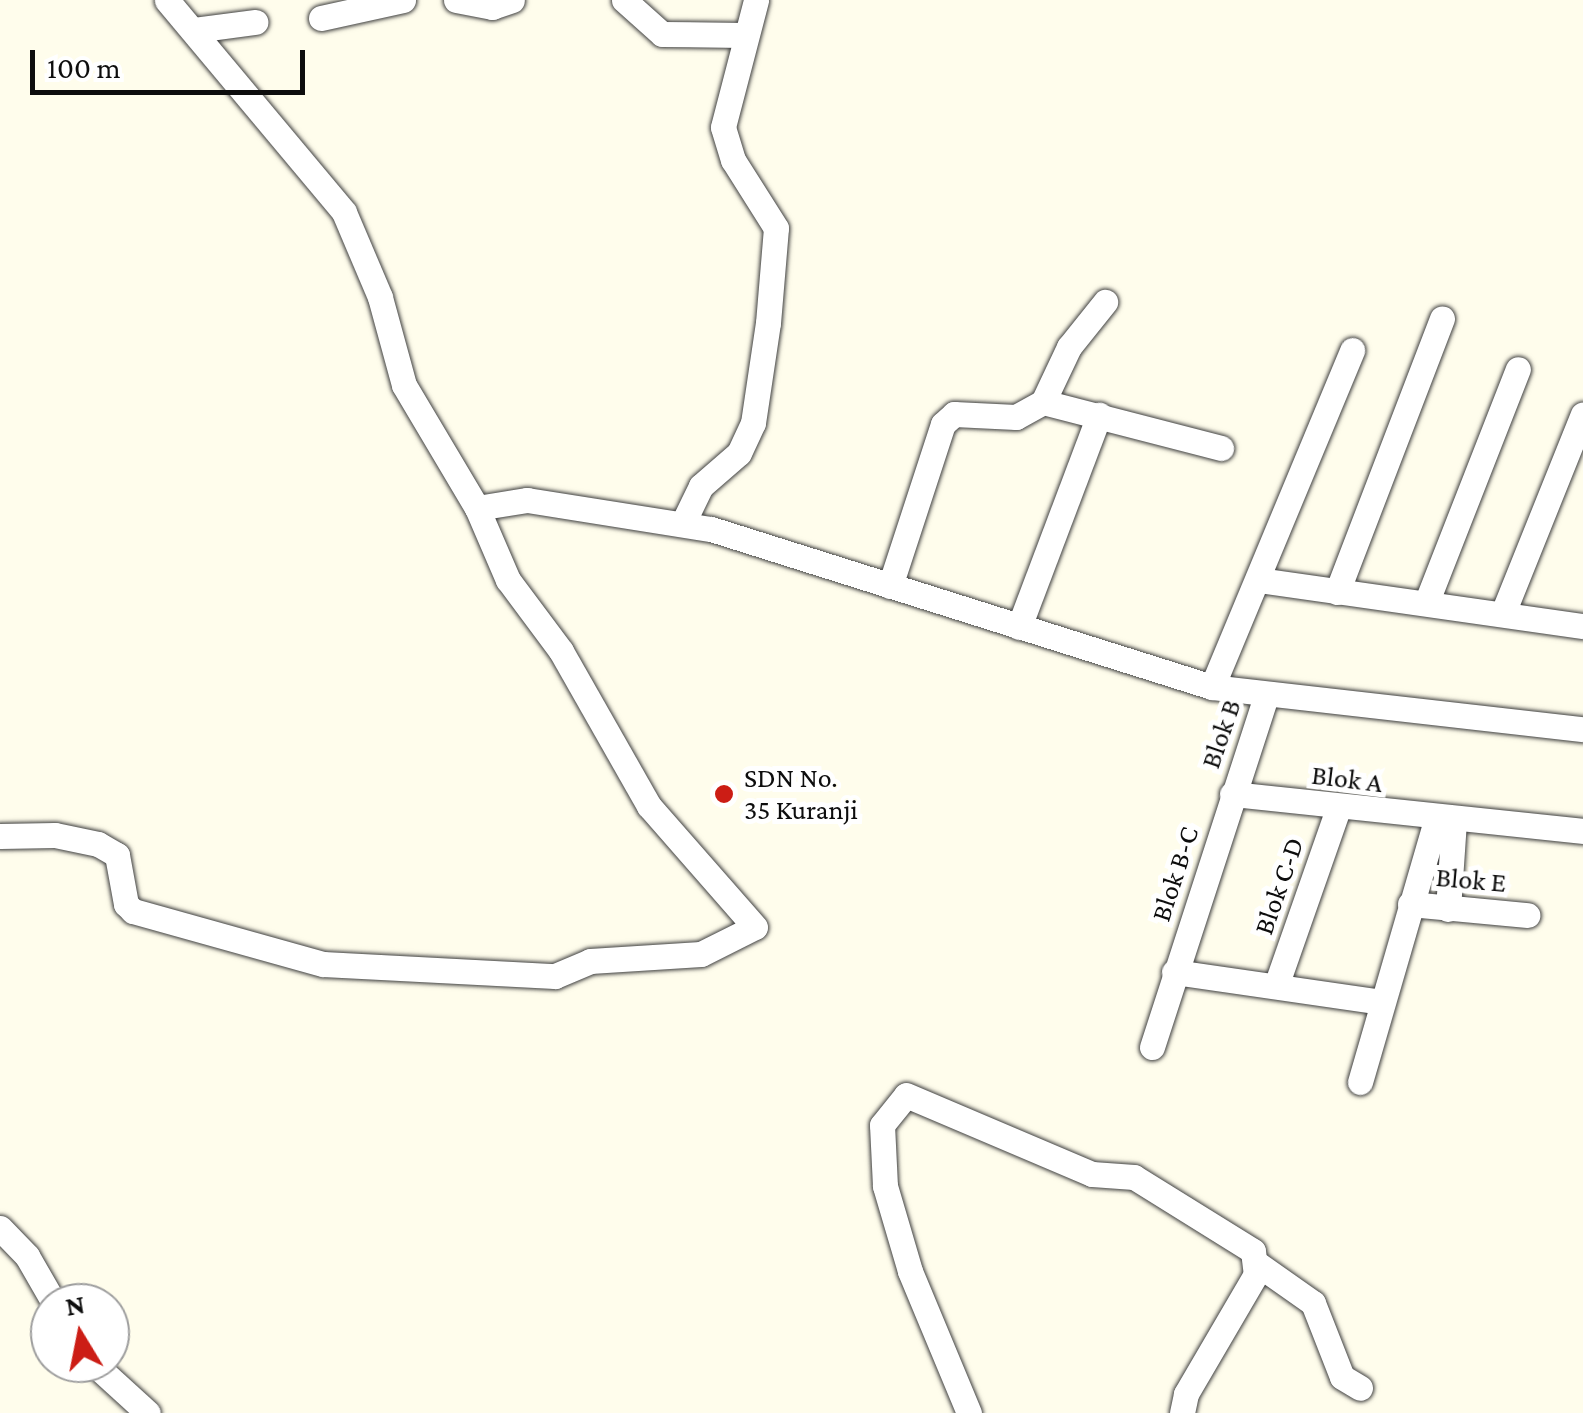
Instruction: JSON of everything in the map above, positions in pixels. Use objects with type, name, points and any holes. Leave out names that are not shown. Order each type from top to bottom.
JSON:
[{"type":"street","points":[[0,836],[55,835],[98,844],[117,855],[126,904],[133,911],[323,964],[555,976],[590,960],[701,954],[744,937],[755,925],[648,806],[560,651],[508,580],[477,508],[404,386],[380,297],[344,212],[168,0]]},
{"type":"street","points":[[320,18],[404,0]]},
{"type":"street","points":[[456,0],[492,8],[512,0]]},
{"type":"street","points":[[624,0],[662,34],[744,35]]},
{"type":"street","points":[[684,523],[701,486],[739,453],[754,423],[772,291],[776,228],[733,160],[723,127],[756,0]]},
{"type":"street","points":[[194,30],[255,22]]},
{"type":"street","points":[[890,586],[943,424],[968,411],[1016,417],[1043,402],[1069,347],[1105,302]]},
{"type":"street","points":[[1337,592],[1442,318]]},
{"type":"street","points":[[1212,687],[1352,350]]},
{"type":"street","points":[[1427,601],[1518,369]]},
{"type":"street","points":[[1043,402],[1221,448]]},
{"type":"street","points":[[1503,613],[1583,414]]},
{"type":"street","points":[[1019,626],[1099,415]]},
{"type":"street","points":[[477,508],[527,500],[684,523],[1212,687],[1583,727]]},
{"type":"street","points":[[1258,580],[1583,626]]},
{"type":"street","name":"Blok B","points":[[1232,794],[1267,694]]},
{"type":"street","name":"Blok A","points":[[1232,794],[1445,820],[1583,831]]},
{"type":"street","name":"Blok B-C","points":[[1174,972],[1232,794]]},
{"type":"street","name":"Blok C-D","points":[[1277,983],[1338,808]]},
{"type":"street","points":[[1360,1082],[1410,904],[1445,820]]},
{"type":"street","points":[[1445,820],[1448,909]]},
{"type":"street","name":"Blok E","points":[[1410,904],[1527,915]]},
{"type":"street","points":[[1152,1047],[1174,972],[1277,983],[1381,1002]]},
{"type":"street","points":[[970,1413],[910,1271],[885,1186],[882,1124],[906,1095],[1092,1174],[1134,1177],[1254,1251],[1259,1265],[1313,1303],[1342,1377],[1360,1388]]},
{"type":"street","points":[[0,1228],[27,1256],[43,1283]]},
{"type":"street","points":[[1182,1413],[1186,1394],[1205,1371],[1259,1265]]},
{"type":"street","points":[[115,1383],[148,1413]]},
{"type":"place","name":"SDN No. 35 Kuranji","points":[[724,794]]}]
